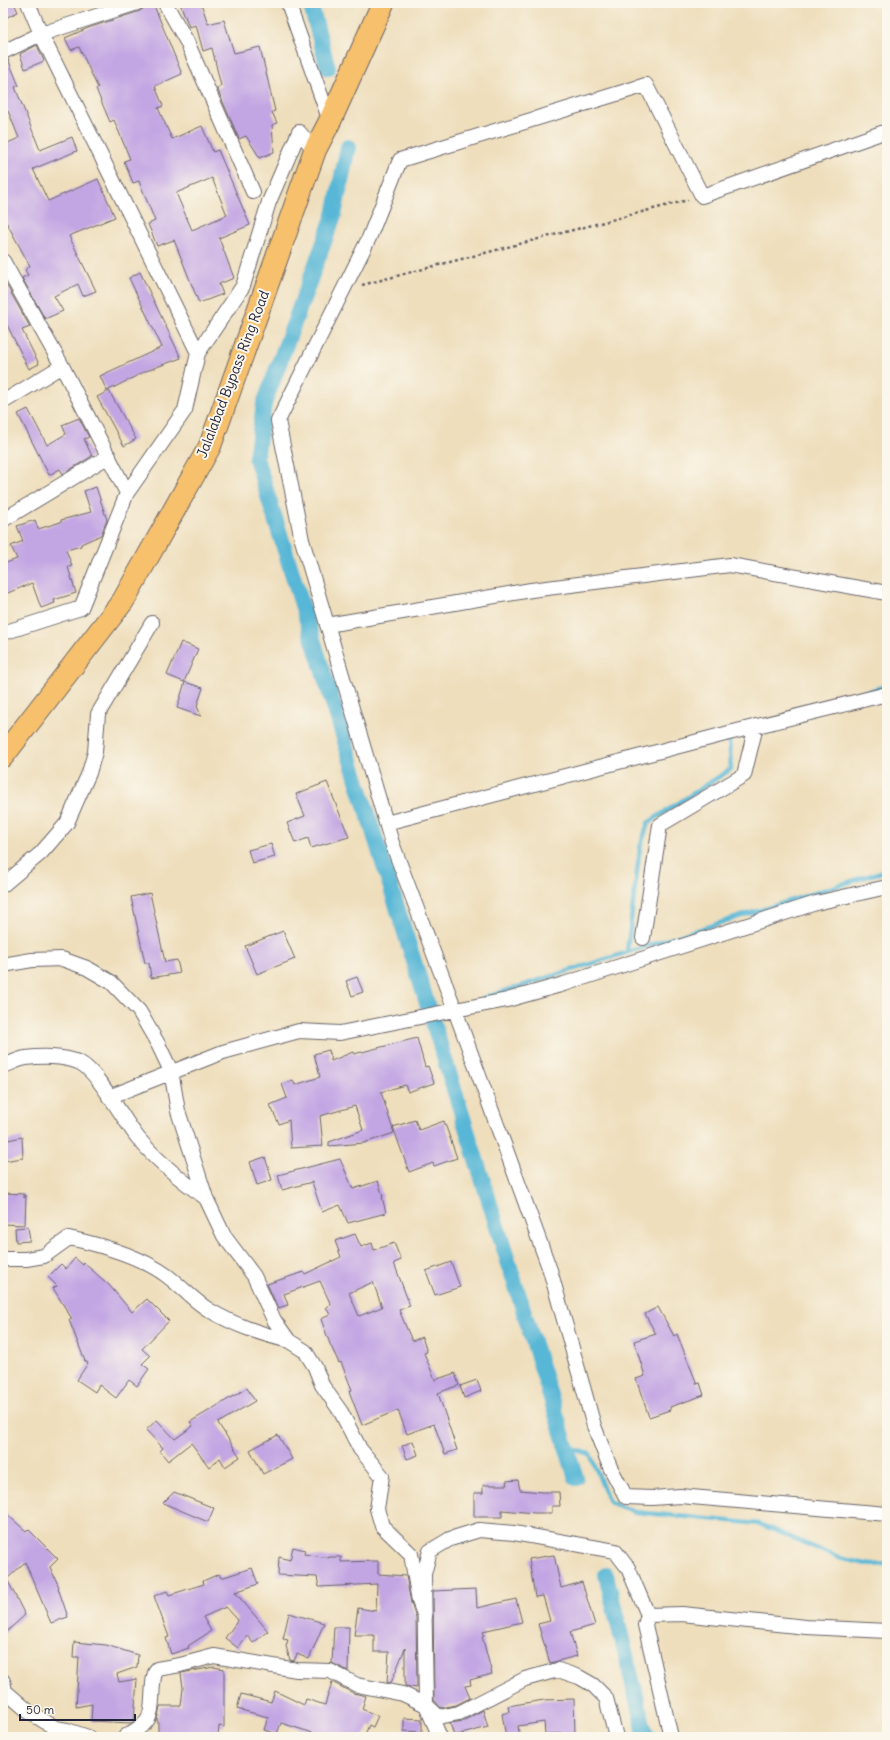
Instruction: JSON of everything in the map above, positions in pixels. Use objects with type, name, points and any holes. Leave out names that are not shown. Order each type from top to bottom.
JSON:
[{"type":"highway","name":"Jalalabad Bypass Ring Road","points":[[3,756],[123,601],[210,446],[315,150],[330,121],[383,3]]},
{"type":"street","points":[[28,3],[41,34],[198,353]]},
{"type":"street","points":[[3,52],[41,34],[136,3]]},
{"type":"street","points":[[166,3],[187,42],[253,192]]},
{"type":"street","points":[[288,3],[330,121]]},
{"type":"street","points":[[887,131],[702,196],[646,85],[400,160],[369,238],[278,421],[302,540],[392,843],[550,1270],[594,1426],[610,1467],[626,1498],[680,1496],[887,1514]]},
{"type":"street","points":[[3,633],[81,608],[127,493],[185,410],[198,353],[243,286],[269,202],[299,132],[315,150]]},
{"type":"street","points":[[3,261],[8,282],[62,366],[127,493]]},
{"type":"street","points":[[3,402],[62,366]]},
{"type":"street","points":[[3,520],[109,456]]},
{"type":"street","points":[[327,625],[531,590],[730,565],[887,593]]},
{"type":"street","points":[[3,885],[41,853],[68,823],[90,773],[95,752],[98,714],[152,623]]},
{"type":"street","points":[[386,823],[756,726],[887,694]]},
{"type":"street","points":[[643,938],[660,825],[744,775],[756,726]]},
{"type":"street","points":[[109,1097],[223,1052],[299,1031],[340,1033],[507,1000],[564,984],[816,903],[887,887]]},
{"type":"street","points":[[3,965],[24,961],[62,959],[87,968],[111,982],[139,1011],[172,1071],[178,1111],[206,1198],[224,1236],[254,1276],[274,1320],[289,1341]]},
{"type":"street","points":[[3,1066],[25,1058],[58,1058],[79,1062],[98,1080],[138,1137],[152,1154],[187,1185],[206,1198]]},
{"type":"street","points":[[3,1258],[26,1259],[44,1256],[69,1238],[90,1243],[130,1256],[165,1274],[208,1309],[245,1328],[289,1341],[305,1351],[315,1367],[322,1385],[341,1412],[360,1449],[382,1476],[377,1509],[382,1526],[411,1554],[419,1601],[425,1617]]},
{"type":"street","points":[[440,1737],[426,1705],[424,1574],[430,1551],[450,1538],[479,1530],[514,1533],[615,1551],[628,1568],[648,1615],[645,1625],[671,1737]]},
{"type":"street","points":[[648,1615],[682,1614],[806,1628],[887,1631]]},
{"type":"street","points":[[125,1737],[147,1721],[152,1700],[153,1674],[156,1669],[180,1665],[214,1656],[297,1670],[330,1671],[356,1685],[403,1694],[426,1705],[438,1717],[459,1713],[525,1679],[558,1670],[579,1677],[606,1698],[616,1737]]},
{"type":"street","points":[[3,1681],[5,1691],[28,1711],[58,1732],[67,1730],[88,1737]]},
{"type":"path","points":[[343,290],[702,196]]},
{"type":"building","points":[[3,3],[14,3],[18,12],[3,19]]},
{"type":"building","points":[[145,3],[153,3],[182,74],[155,86],[163,106],[158,108],[172,139],[202,126],[213,152],[218,150],[250,225],[219,238],[234,278],[219,284],[223,294],[199,303],[174,240],[157,246],[148,224],[155,221],[139,181],[133,183],[124,161],[130,159],[114,120],[110,122],[96,89],[98,88],[79,47],[71,50],[65,38],[88,28],[140,11],[144,8]],"holes":[[[212,178],[227,215],[192,230],[176,193]]]},
{"type":"building","points":[[180,3],[201,3],[208,24],[224,20],[234,53],[260,47],[275,111],[272,112],[277,123],[272,125],[274,152],[260,158],[246,136],[239,139],[217,88],[221,86],[212,48],[203,51],[196,25],[189,27]]},
{"type":"building","points":[[37,45],[44,61],[25,69],[20,54]]},
{"type":"building","points":[[8,59],[19,86],[15,87],[40,150],[72,137],[77,151],[33,169],[48,201],[98,179],[115,217],[69,236],[96,291],[83,296],[78,284],[54,296],[63,311],[45,319],[22,278],[28,275],[25,270],[30,266],[3,216],[3,145],[19,138],[8,111],[3,113],[3,60]]},
{"type":"building","points":[[140,272],[181,358],[146,371],[107,391],[100,376],[162,347],[129,278]]},
{"type":"building","points":[[7,286],[30,327],[22,330],[39,364],[29,369],[3,317],[3,288]]},
{"type":"building","points":[[109,391],[136,439],[124,446],[97,397]]},
{"type":"building","points":[[28,409],[47,445],[66,434],[62,425],[79,418],[89,437],[84,439],[92,456],[63,474],[60,469],[49,475],[18,414]]},
{"type":"building","points":[[96,487],[107,520],[101,535],[81,544],[81,546],[66,550],[72,566],[68,567],[76,593],[54,600],[55,603],[41,608],[32,583],[3,595],[3,564],[17,559],[11,546],[23,541],[17,526],[35,520],[38,529],[61,522],[61,520],[91,512],[84,491]]},
{"type":"building","points":[[181,642],[198,649],[184,682],[167,675]]},
{"type":"building","points":[[185,682],[203,688],[197,706],[201,716],[177,708]]},
{"type":"building","points":[[327,782],[349,837],[311,848],[308,838],[295,843],[287,823],[305,816],[296,794]]},
{"type":"building","points":[[271,844],[275,857],[252,863],[248,850]]},
{"type":"building","points":[[150,893],[165,962],[177,960],[180,973],[151,978],[149,963],[145,963],[131,897]]},
{"type":"building","points":[[283,931],[295,959],[257,974],[245,946]]},
{"type":"building","points":[[357,977],[363,992],[352,996],[346,981]]},
{"type":"building","points":[[417,1038],[425,1067],[428,1066],[434,1083],[408,1092],[405,1085],[381,1092],[394,1133],[364,1143],[329,1146],[329,1142],[363,1130],[355,1106],[320,1116],[323,1146],[291,1148],[289,1120],[279,1124],[270,1105],[287,1098],[282,1084],[293,1080],[295,1085],[320,1077],[314,1054],[329,1050],[331,1061],[353,1052],[354,1054]]},
{"type":"building","points":[[415,1120],[419,1130],[444,1121],[457,1158],[434,1166],[433,1163],[409,1172],[393,1127]]},
{"type":"building","points":[[22,1137],[23,1158],[3,1161],[3,1141]]},
{"type":"building","points":[[265,1157],[272,1180],[257,1185],[250,1162]]},
{"type":"building","points":[[340,1159],[353,1189],[378,1181],[386,1213],[348,1223],[340,1205],[322,1212],[312,1182],[282,1190],[278,1175]]},
{"type":"building","points":[[3,1193],[24,1194],[24,1198],[26,1195],[25,1225],[3,1224]]},
{"type":"building","points":[[28,1227],[30,1241],[16,1242],[15,1228]]},
{"type":"building","points":[[355,1234],[361,1247],[372,1243],[374,1250],[394,1243],[401,1260],[394,1263],[410,1306],[399,1310],[412,1341],[422,1337],[427,1352],[424,1353],[435,1380],[455,1373],[459,1385],[438,1393],[457,1450],[445,1454],[434,1424],[407,1434],[398,1410],[362,1425],[349,1391],[352,1390],[341,1362],[339,1363],[330,1344],[321,1319],[330,1315],[326,1307],[331,1305],[320,1281],[284,1294],[288,1305],[278,1308],[267,1284],[304,1272],[305,1274],[341,1257],[335,1241]],"holes":[[[373,1282],[382,1307],[359,1316],[349,1293]]]},
{"type":"building","points":[[75,1258],[83,1265],[84,1263],[109,1285],[132,1312],[147,1299],[169,1321],[142,1349],[150,1356],[142,1364],[149,1369],[137,1386],[129,1380],[116,1398],[99,1385],[95,1392],[77,1380],[88,1363],[85,1361],[69,1320],[72,1319],[53,1288],[57,1286],[48,1277],[61,1264],[66,1269]]},
{"type":"building","points":[[451,1262],[460,1287],[435,1295],[426,1271]]},
{"type":"building","points":[[658,1307],[674,1336],[677,1334],[697,1384],[700,1383],[704,1395],[670,1407],[670,1410],[649,1417],[636,1379],[645,1376],[634,1341],[656,1334],[645,1314]]},
{"type":"building","points":[[477,1380],[481,1391],[464,1398],[460,1386]]},
{"type":"building","points":[[247,1388],[255,1401],[218,1423],[240,1457],[225,1467],[220,1458],[209,1467],[191,1443],[168,1461],[160,1451],[163,1448],[146,1430],[157,1420],[175,1439],[193,1426],[190,1422]]},
{"type":"building","points":[[278,1435],[292,1459],[263,1474],[250,1450]]},
{"type":"building","points":[[413,1441],[418,1455],[407,1459],[402,1446]]},
{"type":"building","points":[[518,1480],[520,1490],[559,1492],[560,1506],[552,1506],[552,1513],[502,1510],[502,1517],[474,1517],[474,1493],[483,1493],[483,1485],[507,1485],[506,1481]]},
{"type":"building","points":[[174,1492],[214,1508],[208,1522],[163,1503]]},
{"type":"building","points":[[3,1511],[26,1531],[28,1529],[58,1559],[50,1567],[59,1587],[58,1588],[68,1617],[51,1623],[25,1562],[7,1579],[25,1615],[3,1635]]},
{"type":"building","points":[[293,1547],[305,1550],[304,1554],[329,1558],[341,1557],[341,1562],[378,1561],[378,1574],[406,1576],[411,1603],[416,1618],[417,1688],[405,1686],[405,1648],[391,1683],[387,1682],[389,1652],[374,1652],[374,1635],[354,1635],[358,1608],[376,1611],[377,1584],[319,1587],[317,1577],[278,1575],[279,1557],[290,1560]]},
{"type":"building","points":[[554,1555],[561,1588],[582,1582],[595,1625],[570,1632],[577,1656],[550,1663],[538,1624],[550,1621],[543,1596],[535,1597],[529,1559]]},
{"type":"building","points":[[252,1568],[258,1584],[235,1592],[268,1631],[253,1643],[247,1635],[238,1648],[225,1638],[238,1620],[226,1607],[203,1617],[211,1631],[188,1646],[189,1648],[171,1654],[166,1638],[169,1637],[154,1596],[167,1591],[169,1595],[204,1584],[203,1581],[219,1574],[221,1578]]},
{"type":"building","points":[[476,1589],[477,1608],[516,1599],[522,1622],[483,1631],[484,1635],[482,1636],[492,1674],[470,1680],[471,1685],[465,1686],[470,1698],[456,1705],[441,1708],[434,1700],[433,1591]]},
{"type":"building","points":[[289,1613],[324,1623],[309,1659],[297,1654],[294,1661],[290,1660],[286,1646],[288,1640],[283,1639]]},
{"type":"building","points":[[334,1627],[349,1627],[348,1671],[332,1663]]},
{"type":"building","points":[[74,1642],[106,1645],[138,1655],[137,1667],[117,1674],[119,1682],[137,1679],[134,1721],[131,1723],[91,1721],[92,1704],[76,1707],[79,1657],[73,1657]]},
{"type":"building","points":[[214,1667],[224,1669],[224,1727],[219,1726],[218,1737],[158,1737],[157,1720],[160,1706],[181,1706],[183,1688],[181,1673]]},
{"type":"building","points":[[332,1682],[353,1693],[366,1696],[362,1709],[378,1716],[373,1727],[369,1725],[364,1737],[312,1737],[313,1733],[281,1723],[277,1734],[264,1730],[268,1717],[237,1709],[241,1694],[271,1702],[275,1691],[304,1705],[306,1699],[325,1705]]},
{"type":"building","points":[[574,1699],[575,1733],[545,1734],[544,1722],[518,1726],[520,1737],[506,1737],[502,1714],[509,1712],[508,1706],[544,1700]]},
{"type":"building","points":[[483,1710],[488,1727],[454,1736],[450,1723],[463,1721]]},
{"type":"building","points":[[404,1718],[422,1719],[422,1732],[404,1731]]},
{"type":"waterway","points":[[310,3],[328,68]]},
{"type":"waterway","points":[[348,147],[334,215],[264,404],[256,458],[576,1478]]},
{"type":"waterway","points":[[848,697],[887,686]]},
{"type":"waterway","points":[[627,952],[640,848],[648,823],[731,769],[729,735]]},
{"type":"waterway","points":[[483,998],[887,870]]},
{"type":"waterway","points":[[566,1447],[590,1454],[609,1502],[635,1512],[760,1524],[839,1558],[871,1565],[887,1564]]},
{"type":"waterway","points":[[606,1575],[646,1737]]}]
